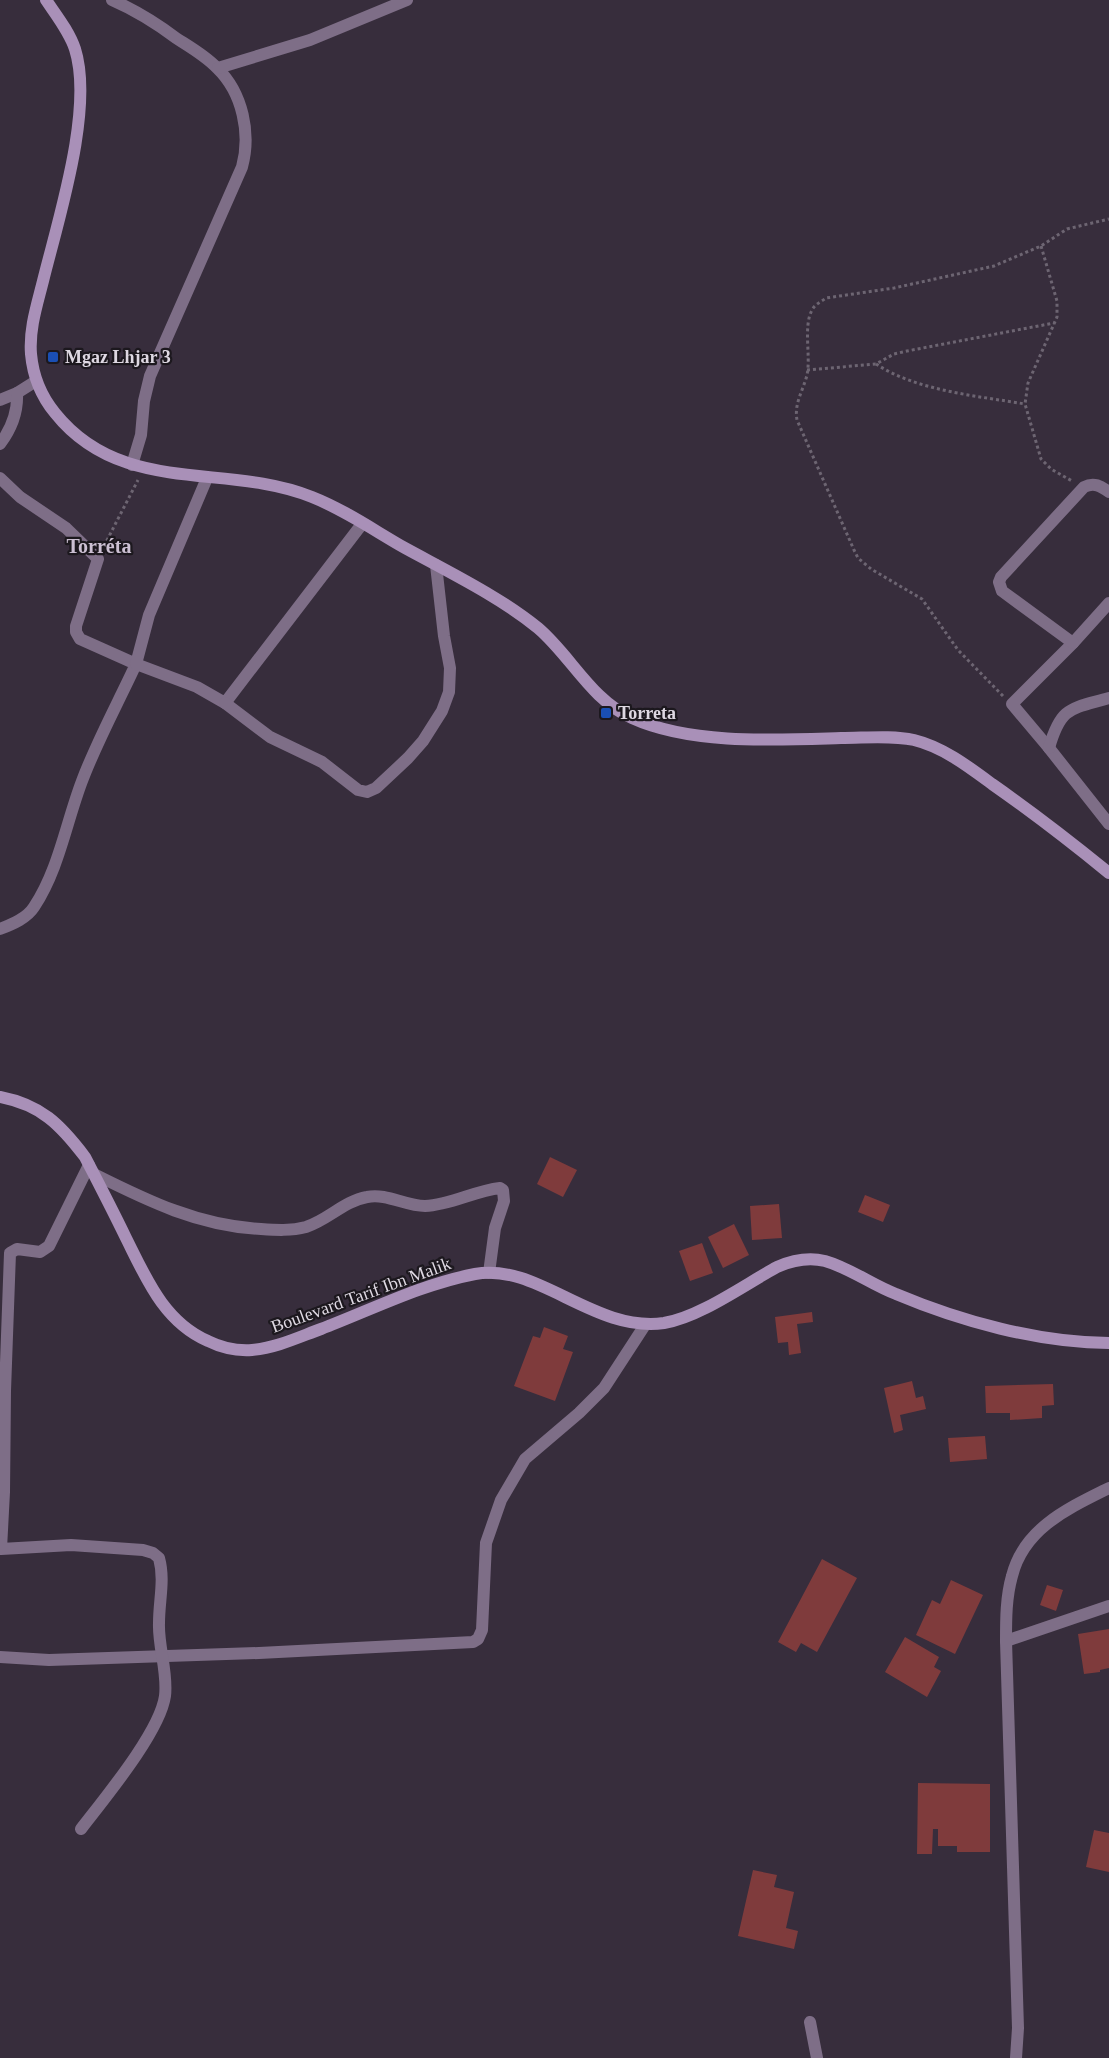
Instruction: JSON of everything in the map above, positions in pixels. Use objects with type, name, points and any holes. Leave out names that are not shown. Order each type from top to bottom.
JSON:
[{"type":"street","points":[[46,0],[70,37],[75,51],[80,86],[79,114],[74,148],[32,329],[31,355],[36,381],[48,404],[76,435],[102,452],[138,467],[278,487],[300,492],[332,506],[497,601],[537,627],[602,698],[625,715],[662,730],[700,736],[799,739],[889,737],[931,745],[953,757],[1010,796],[1109,873]]},
{"type":"street","points":[[112,0],[156,24],[218,68],[226,78],[238,102],[247,135],[242,167],[150,376],[144,401],[138,467]]},
{"type":"street","points":[[218,68],[310,40],[407,0]]},
{"type":"street","points":[[0,400],[36,381]]},
{"type":"street","points":[[0,444],[15,416],[17,393]]},
{"type":"street","points":[[0,477],[20,497],[66,528],[98,559],[76,626],[77,636],[80,639],[136,664],[197,687],[225,703],[270,737],[322,762],[357,790],[367,792],[376,788],[408,758],[423,741],[442,711],[449,692],[450,668],[436,565]]},
{"type":"street","points":[[0,928],[26,916],[34,908],[39,898],[62,843],[84,776],[136,664],[149,615],[207,478]]},
{"type":"street","points":[[1073,644],[1002,591],[999,582],[1001,577],[1084,487],[1095,484],[1109,492]]},
{"type":"street","points":[[225,703],[362,524]]},
{"type":"street","points":[[1109,603],[1073,644],[1012,704],[1109,824]]},
{"type":"street","points":[[1049,748],[1058,723],[1065,714],[1076,707],[1109,698]]},
{"type":"street","name":"Boulevard Tarif Ibn Malik","points":[[0,1097],[21,1101],[38,1109],[57,1123],[73,1141],[91,1170],[148,1283],[162,1304],[178,1322],[192,1333],[221,1347],[242,1350],[271,1347],[429,1287],[489,1272],[526,1281],[614,1320],[645,1325],[665,1323],[695,1313],[790,1261],[814,1259],[839,1267],[907,1299],[999,1328],[1059,1341],[1109,1343]]},
{"type":"street","points":[[81,1829],[120,1778],[148,1734],[163,1704],[165,1683],[159,1624],[162,1569],[159,1558],[143,1550],[71,1545],[0,1550],[4,1492],[10,1253],[17,1249],[40,1252],[49,1246],[91,1170],[157,1205],[191,1218],[245,1228],[273,1230],[306,1227],[347,1204],[370,1196],[426,1206],[500,1188],[505,1194],[495,1228],[489,1272]]},
{"type":"street","points":[[0,1657],[49,1660],[331,1650],[466,1643],[478,1639],[482,1630],[486,1543],[501,1500],[525,1459],[579,1413],[604,1388],[645,1325]]},
{"type":"street","points":[[1016,2058],[1018,2028],[1006,1641],[1007,1601],[1012,1574],[1021,1552],[1032,1536],[1048,1521],[1109,1488]]},
{"type":"street","points":[[1006,1641],[1109,1606]]},
{"type":"street","points":[[810,2022],[817,2058]]},
{"type":"path","points":[[1012,704],[958,650],[922,599],[871,569],[858,558],[797,420],[797,403],[807,370],[809,322],[812,310],[826,298],[975,272],[1013,260],[1067,229],[1109,219]]},
{"type":"path","points":[[1041,246],[1058,311],[1055,323],[1028,383],[1025,404],[1041,459],[1045,464],[1084,487]]},
{"type":"path","points":[[807,370],[876,364],[894,354],[907,351],[1055,323]]},
{"type":"path","points":[[876,364],[896,375],[938,388],[1025,404]]},
{"type":"path","points":[[98,559],[138,467]]},
{"type":"building","points":[[550,1157],[577,1170],[563,1197],[537,1184]]},
{"type":"building","points":[[865,1195],[890,1205],[883,1222],[858,1212]]},
{"type":"building","points":[[779,1204],[782,1238],[752,1240],[750,1206]]},
{"type":"building","points":[[734,1224],[749,1255],[723,1268],[708,1237]]},
{"type":"building","points":[[702,1243],[713,1273],[690,1281],[679,1251]]},
{"type":"building","points":[[812,1312],[813,1322],[797,1324],[801,1353],[789,1355],[788,1342],[778,1343],[775,1317]]},
{"type":"building","points":[[544,1327],[568,1336],[563,1349],[573,1352],[555,1401],[514,1386],[533,1336],[540,1338]]},
{"type":"building","points":[[912,1381],[916,1398],[923,1396],[926,1409],[900,1415],[903,1430],[894,1433],[884,1388]]},
{"type":"building","points":[[1053,1384],[1054,1405],[1042,1406],[1042,1418],[1010,1420],[1010,1413],[986,1413],[985,1386]]},
{"type":"building","points":[[985,1436],[987,1459],[950,1462],[948,1438]]},
{"type":"building","points":[[822,1559],[857,1578],[817,1652],[801,1643],[796,1652],[778,1642]]},
{"type":"building","points":[[951,1580],[983,1595],[955,1654],[916,1635],[932,1600],[940,1604]]},
{"type":"building","points":[[1047,1585],[1063,1590],[1056,1611],[1040,1605]]},
{"type":"building","points":[[1109,1629],[1109,1668],[1084,1674],[1078,1634]]},
{"type":"building","points":[[905,1637],[939,1657],[934,1667],[941,1671],[927,1697],[885,1672]]},
{"type":"building","points":[[918,1783],[990,1784],[990,1852],[957,1852],[957,1846],[938,1846],[938,1829],[933,1829],[932,1854],[917,1854]]},
{"type":"building","points":[[1094,1830],[1109,1833],[1109,1872],[1086,1867]]},
{"type":"building","points":[[753,1870],[777,1875],[774,1887],[794,1892],[786,1928],[798,1931],[794,1949],[738,1936]]},
{"type":"place","name":"Mgaz Lhjar 3","points":[[53,357]]},
{"type":"place","name":"Torreta","points":[[606,713]]},
{"type":"district","name":"Torréta","points":[[99,546]]}]
